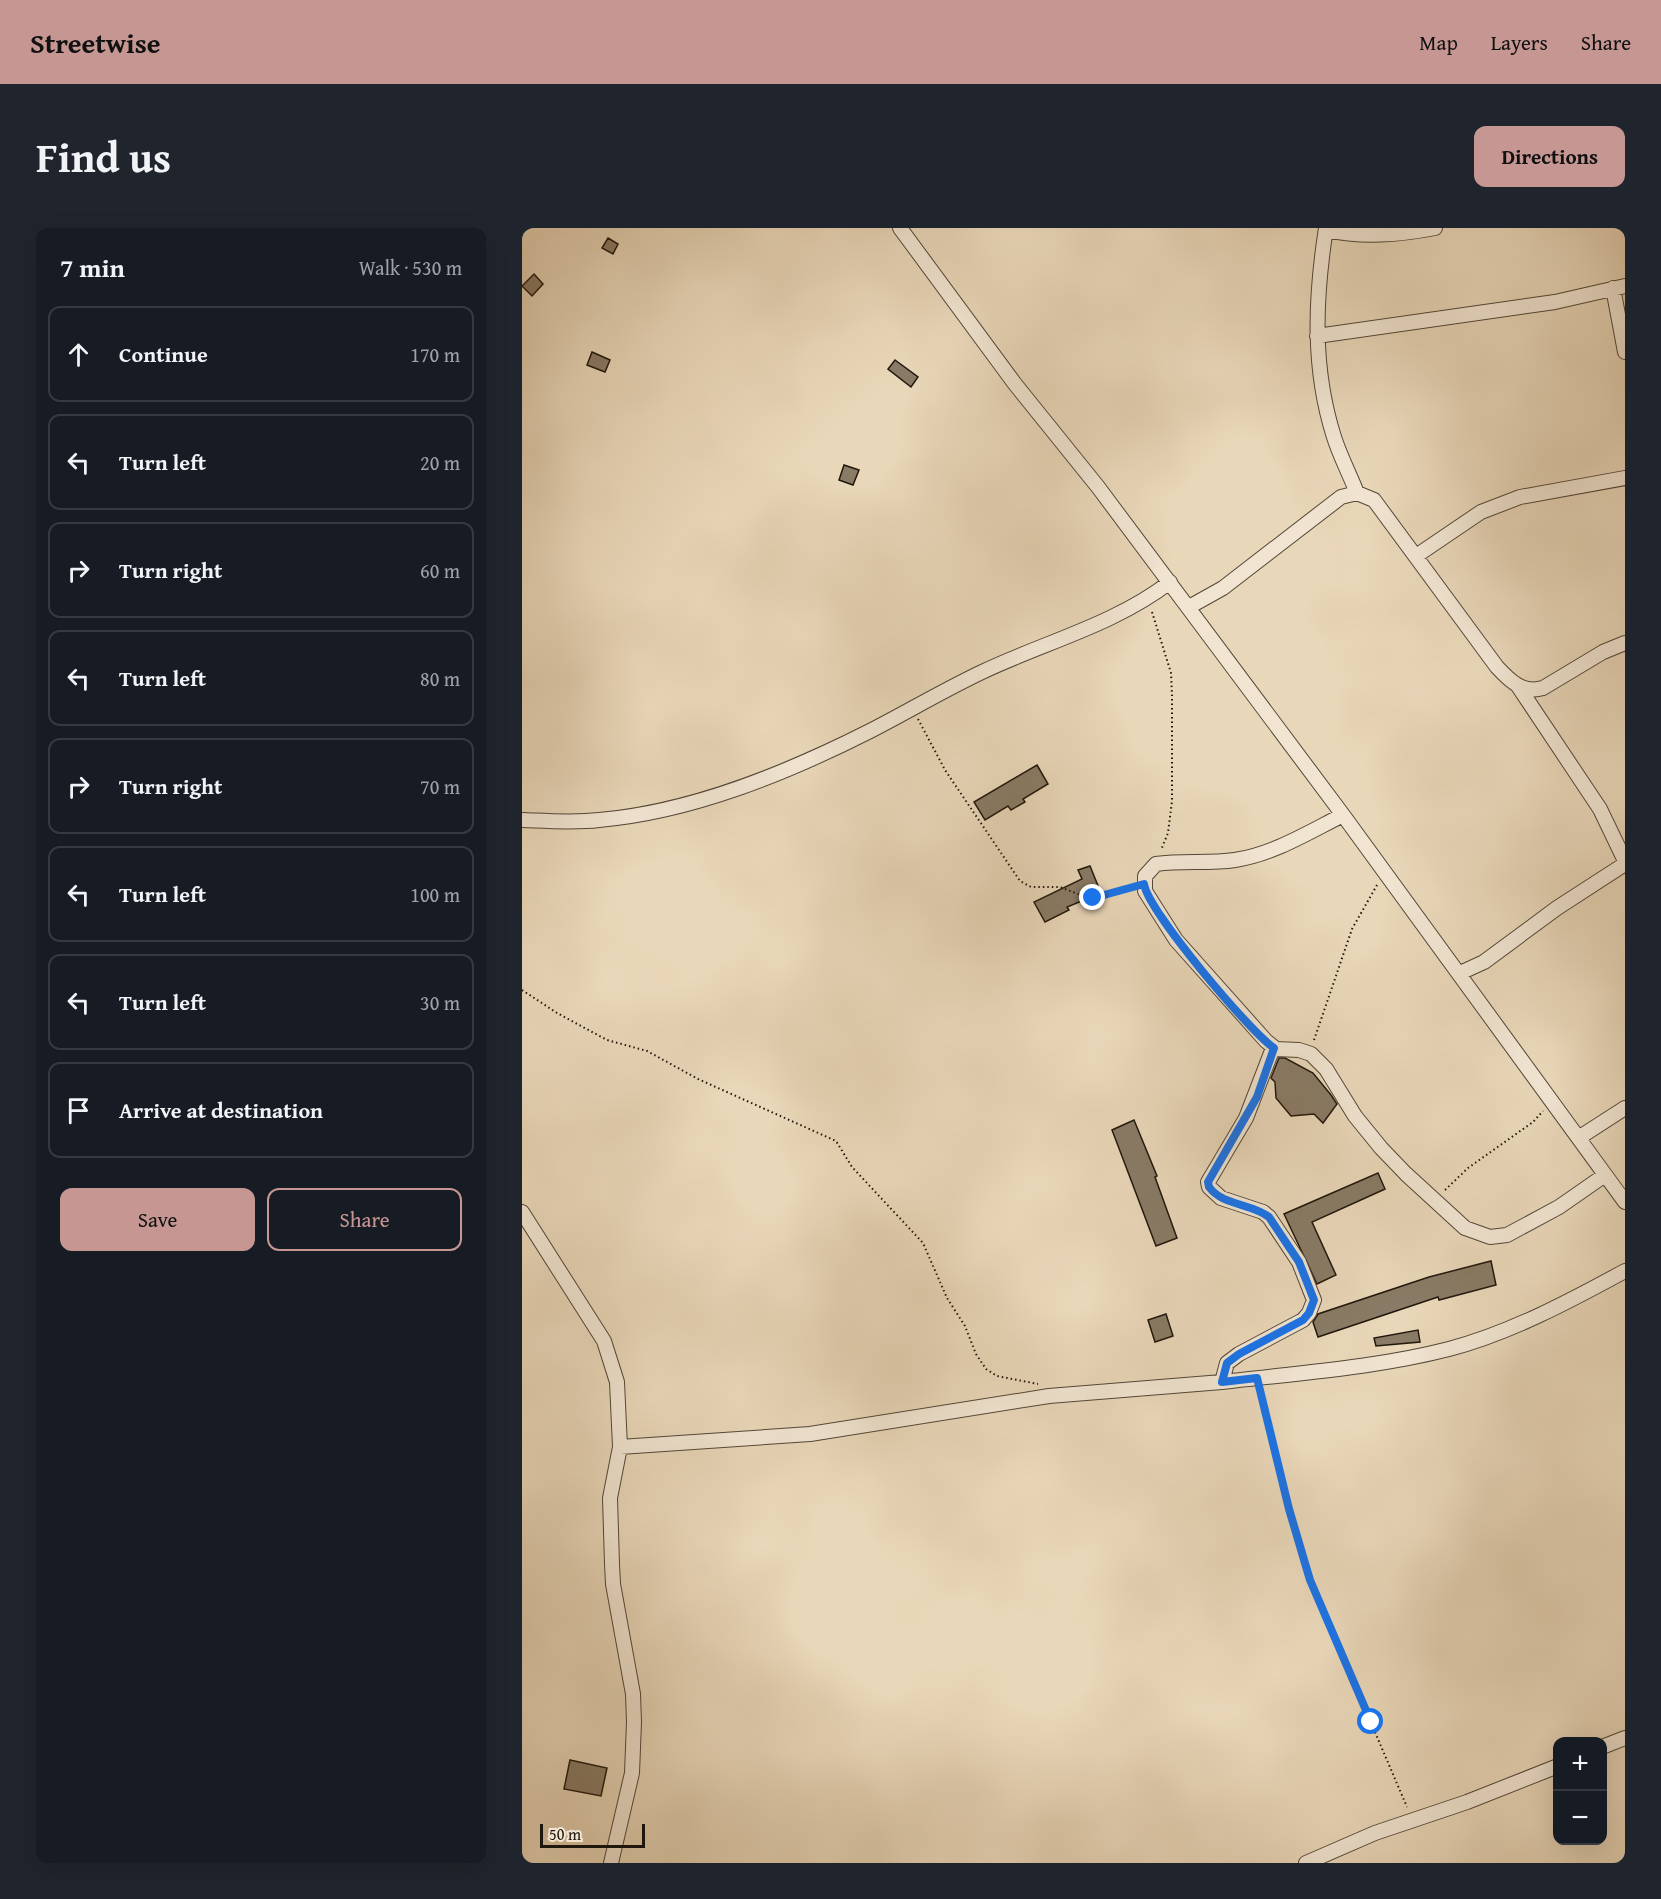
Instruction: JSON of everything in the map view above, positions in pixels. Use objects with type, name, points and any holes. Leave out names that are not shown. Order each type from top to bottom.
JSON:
[{"type":"street","points":[[900,228],[1015,384],[1098,487],[1189,607],[1460,973],[1625,1202]]},
{"type":"street","points":[[1358,493],[1332,430],[1320,383],[1316,318],[1326,229],[1374,236],[1435,228]]},
{"type":"street","points":[[1317,336],[1555,302],[1619,287],[1625,352]]},
{"type":"street","points":[[1416,556],[1481,512],[1520,496],[1625,478]]},
{"type":"street","points":[[1189,607],[1223,588],[1341,497],[1358,493],[1374,500],[1497,668],[1518,686],[1600,809],[1625,862],[1557,908],[1484,962],[1460,973]]},
{"type":"street","points":[[522,820],[599,820],[646,813],[702,800],[776,773],[868,732],[982,672],[1076,635],[1147,600],[1170,582]]},
{"type":"street","points":[[1518,686],[1533,691],[1542,688],[1603,652],[1625,643]]},
{"type":"street","points":[[1343,815],[1262,854],[1234,860],[1186,860],[1156,864],[1148,871],[1144,884],[1155,910],[1176,940],[1274,1048],[1308,1053],[1326,1069],[1365,1128],[1434,1201],[1472,1231],[1490,1237],[1507,1235],[1559,1207],[1605,1175]]},
{"type":"street","points":[[1222,1382],[1227,1363],[1239,1354],[1303,1320],[1309,1313],[1314,1300],[1294,1252],[1269,1217],[1263,1212],[1221,1198],[1209,1187],[1208,1182],[1257,1097],[1274,1048]]},
{"type":"street","points":[[1580,1137],[1625,1108]]},
{"type":"street","points":[[522,1212],[556,1267],[580,1300],[608,1351],[617,1382],[620,1448],[610,1498],[612,1564],[613,1584],[633,1694],[634,1722],[632,1773],[611,1863]]},
{"type":"street","points":[[620,1448],[810,1434],[1048,1396],[1222,1382],[1350,1367],[1449,1349],[1478,1340],[1574,1299],[1625,1271]]},
{"type":"street","points":[[1607,1745],[1625,1738]]},
{"type":"street","points":[[1306,1863],[1553,1768]]},
{"type":"path","points":[[1147,600],[1168,662],[1172,696],[1172,801],[1168,833],[1156,864]]},
{"type":"path","points":[[912,709],[950,777],[1020,881],[1031,887],[1060,887],[1088,898],[1144,884]]},
{"type":"path","points":[[1308,1053],[1352,929],[1380,882],[1383,869]]},
{"type":"path","points":[[522,990],[556,1013],[607,1040],[647,1051],[698,1079],[836,1141],[852,1167],[923,1243],[947,1298],[965,1326],[976,1354],[986,1369],[997,1376],[1044,1385]]},
{"type":"path","points":[[1434,1201],[1468,1168],[1533,1122],[1552,1100]]},
{"type":"path","points":[[1257,1378],[1289,1509],[1310,1580],[1413,1820]]},
{"type":"building","points":[[608,238],[618,244],[613,254],[602,248]]},
{"type":"building","points":[[534,274],[543,284],[532,296],[522,286]]},
{"type":"building","points":[[592,352],[610,360],[605,372],[587,365]]},
{"type":"building","points":[[895,360],[918,377],[911,387],[888,369]]},
{"type":"building","points":[[844,465],[859,470],[853,485],[839,480]]},
{"type":"building","points":[[1037,765],[1048,784],[1023,799],[1025,802],[1011,810],[1008,806],[985,820],[974,802]]},
{"type":"building","points":[[1090,866],[1101,893],[1067,907],[1069,910],[1045,922],[1034,902],[1082,879],[1078,870]]},
{"type":"building","points":[[1279,1058],[1285,1058],[1313,1073],[1331,1095],[1337,1104],[1323,1123],[1314,1114],[1291,1116],[1276,1098],[1275,1082],[1271,1078]]},
{"type":"building","points":[[1134,1120],[1157,1176],[1155,1177],[1177,1238],[1156,1246],[1112,1130]]},
{"type":"building","points":[[1378,1173],[1385,1189],[1312,1222],[1336,1275],[1317,1284],[1284,1214]]},
{"type":"building","points":[[1491,1261],[1496,1285],[1439,1300],[1438,1297],[1318,1337],[1313,1322],[1318,1314],[1429,1277]]},
{"type":"building","points":[[1166,1314],[1173,1336],[1155,1342],[1148,1320]]},
{"type":"building","points":[[1418,1330],[1420,1342],[1376,1346],[1374,1338]]},
{"type":"building","points":[[570,1760],[607,1768],[601,1796],[564,1789]]},
{"type":"route","points":[[1093,898],[1144,884],[1145,891],[1155,910],[1176,940],[1228,1000],[1274,1048],[1257,1097],[1208,1182],[1209,1187],[1221,1198],[1263,1212],[1269,1217],[1289,1243],[1314,1300],[1309,1313],[1303,1320],[1239,1354],[1227,1363],[1222,1382],[1257,1378],[1289,1509],[1310,1580],[1371,1722]]}]
